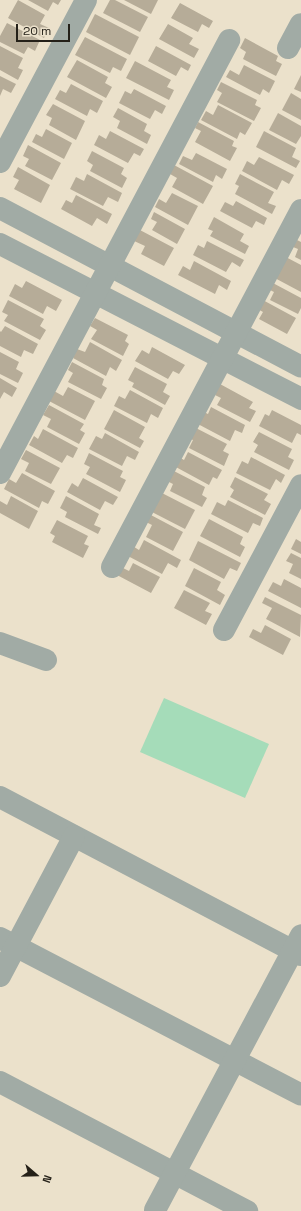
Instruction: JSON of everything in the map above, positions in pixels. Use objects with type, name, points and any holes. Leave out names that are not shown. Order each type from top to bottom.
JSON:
[{"type":"street","points":[[0,162],[86,0]]},
{"type":"street","points":[[288,48],[301,24]]},
{"type":"street","points":[[0,472],[229,40]]},
{"type":"street","points":[[0,208],[301,367]]},
{"type":"street","points":[[112,567],[301,210]]},
{"type":"street","points":[[0,244],[301,400]]},
{"type":"street","points":[[224,630],[301,485]]},
{"type":"street","points":[[0,643],[46,660]]},
{"type":"street","points":[[0,797],[74,836],[298,947],[234,1062],[155,1210]]},
{"type":"street","points":[[0,976],[8,942],[74,836]]},
{"type":"street","points":[[8,942],[234,1062],[301,1095]]},
{"type":"street","points":[[0,1082],[247,1211]]},
{"type":"green space","points":[[164,698],[269,744],[245,798],[140,752]]},
{"type":"building","points":[[18,0],[45,15],[40,24],[49,28],[44,38],[8,18]]},
{"type":"building","points":[[28,0],[61,0],[58,5],[53,2],[48,11]]},
{"type":"building","points":[[110,0],[115,0],[148,17],[140,32],[103,13]]},
{"type":"building","points":[[124,0],[158,0],[151,14]]},
{"type":"building","points":[[180,3],[213,21],[209,28],[202,24],[198,32],[171,18]]},
{"type":"building","points":[[95,14],[139,37],[130,55],[86,32]]},
{"type":"building","points":[[7,23],[40,40],[35,51],[28,47],[24,54],[0,42],[0,36]]},
{"type":"building","points":[[168,24],[193,38],[189,44],[199,49],[194,58],[159,39]]},
{"type":"building","points":[[85,37],[127,59],[121,71],[113,67],[110,73],[75,55]]},
{"type":"building","points":[[245,38],[278,56],[276,61],[282,64],[276,76],[243,59],[246,52],[240,48]]},
{"type":"building","points":[[0,46],[23,58],[18,68],[23,70],[18,80],[0,70]]},
{"type":"building","points":[[156,46],[191,65],[188,71],[181,67],[176,76],[148,61]]},
{"type":"building","points":[[77,60],[108,77],[105,83],[112,87],[106,98],[67,77]]},
{"type":"building","points":[[135,61],[171,80],[167,87],[174,90],[169,100],[126,78]]},
{"type":"building","points":[[244,65],[275,81],[269,93],[263,89],[260,95],[226,77],[230,70],[239,75]]},
{"type":"building","points":[[301,75],[301,92],[294,89]]},
{"type":"building","points":[[0,76],[16,84],[11,93],[3,89],[0,96]]},
{"type":"building","points":[[221,82],[257,100],[255,105],[261,108],[254,121],[217,102],[222,93],[217,90]]},
{"type":"building","points":[[71,84],[103,101],[97,113],[90,109],[87,116],[55,99],[60,90],[66,93]]},
{"type":"building","points":[[134,89],[166,106],[162,114],[155,110],[150,119],[119,103],[125,91],[131,94]]},
{"type":"building","points":[[291,93],[301,99],[301,120],[282,110]]},
{"type":"building","points":[[53,104],[85,121],[76,140],[49,125],[52,118],[46,115]]},
{"type":"building","points":[[218,105],[252,123],[245,135],[240,132],[237,139],[201,120],[206,111],[213,115]]},
{"type":"building","points":[[118,108],[147,124],[144,131],[151,135],[147,144],[117,128],[120,121],[113,117]]},
{"type":"building","points":[[278,113],[301,126],[301,136],[296,144],[269,130]]},
{"type":"building","points":[[198,122],[234,141],[232,146],[237,148],[230,161],[195,142],[201,131],[195,128]]},
{"type":"building","points":[[46,129],[72,143],[64,159],[32,142],[36,134],[42,137]]},
{"type":"building","points":[[110,131],[144,149],[140,156],[134,153],[128,163],[94,145],[99,135],[106,139]]},
{"type":"building","points":[[264,131],[296,148],[292,157],[300,161],[296,168],[256,147]]},
{"type":"building","points":[[28,145],[61,163],[52,180],[25,166],[29,159],[23,156]]},
{"type":"building","points":[[92,151],[124,168],[121,174],[127,178],[122,188],[90,171],[93,165],[87,161]]},
{"type":"building","points":[[196,153],[227,169],[222,179],[216,175],[213,182],[179,164],[183,156],[192,160]]},
{"type":"building","points":[[259,157],[294,175],[289,184],[282,180],[277,190],[242,171],[247,161],[254,165]]},
{"type":"building","points":[[174,165],[213,186],[203,204],[172,187],[177,178],[170,174]]},
{"type":"building","points":[[18,167],[50,185],[41,203],[14,189],[19,180],[13,177]]},
{"type":"building","points":[[87,174],[122,193],[118,202],[108,197],[103,206],[70,189],[76,177],[84,181]]},
{"type":"building","points":[[240,174],[274,192],[268,203],[276,206],[272,214],[235,194],[239,186],[235,184]]},
{"type":"building","points":[[172,193],[198,206],[188,225],[155,207],[159,199],[166,203]]},
{"type":"building","points":[[76,195],[112,214],[107,224],[97,218],[92,226],[61,209],[66,200],[72,203]]},
{"type":"building","points":[[236,201],[267,218],[264,225],[256,221],[252,228],[220,211],[225,202],[233,206]]},
{"type":"building","points":[[154,212],[185,229],[177,244],[152,230],[157,222],[151,219]]},
{"type":"building","points":[[214,217],[244,234],[240,241],[249,246],[245,254],[210,236],[213,231],[208,229]]},
{"type":"building","points":[[138,229],[174,248],[164,266],[141,254],[145,246],[132,240]]},
{"type":"building","points":[[297,240],[301,242],[301,260],[295,257],[298,249],[293,247]]},
{"type":"building","points":[[207,241],[244,260],[240,267],[232,262],[226,272],[193,255],[198,245],[204,248]]},
{"type":"building","points":[[282,255],[301,265],[301,292],[271,276]]},
{"type":"building","points":[[194,261],[231,281],[227,290],[219,285],[215,294],[178,275],[183,266],[190,270]]},
{"type":"building","points":[[26,281],[62,300],[56,311],[47,306],[43,314],[9,296],[15,284],[22,288]]},
{"type":"building","points":[[271,282],[301,298],[301,308],[298,314],[270,300],[274,292],[268,289]]},
{"type":"building","points":[[261,299],[296,318],[287,334],[259,319],[263,312],[256,308]]},
{"type":"building","points":[[8,300],[44,319],[40,326],[46,330],[40,340],[4,321],[8,315],[2,312]]},
{"type":"building","points":[[95,318],[128,335],[125,341],[129,344],[123,356],[91,339],[97,330],[90,326]]},
{"type":"building","points":[[5,326],[38,344],[33,354],[24,350],[21,357],[0,346],[0,331],[1,332]]},
{"type":"building","points":[[90,342],[122,360],[116,371],[110,367],[106,376],[73,358],[77,349],[85,352]]},
{"type":"building","points":[[152,347],[185,365],[179,374],[173,371],[168,379],[135,361],[142,350],[149,354]]},
{"type":"building","points":[[0,352],[19,362],[16,369],[23,373],[18,383],[0,374]]},
{"type":"building","points":[[72,362],[104,379],[102,385],[107,388],[101,399],[68,382],[73,373],[68,370]]},
{"type":"building","points":[[135,367],[167,384],[163,392],[170,396],[165,405],[132,387],[134,383],[128,380]]},
{"type":"building","points":[[0,378],[17,388],[12,397],[4,392],[0,399]]},
{"type":"building","points":[[220,384],[253,402],[249,408],[256,411],[250,422],[217,405],[221,398],[215,395]]},
{"type":"building","points":[[68,387],[95,401],[85,420],[49,401],[54,391],[63,396]]},
{"type":"building","points":[[130,390],[163,408],[158,418],[151,414],[147,423],[114,406],[119,396],[125,399]]},
{"type":"building","points":[[49,405],[84,424],[80,430],[85,433],[79,444],[47,427],[51,419],[43,415]]},
{"type":"building","points":[[211,407],[245,425],[242,433],[235,430],[230,441],[196,423],[202,411],[208,414]]},
{"type":"building","points":[[114,410],[145,427],[139,438],[144,441],[140,448],[104,429]]},
{"type":"building","points":[[272,410],[301,425],[301,435],[297,433],[292,443],[259,426],[265,414],[269,416]]},
{"type":"building","points":[[194,427],[227,444],[223,451],[229,454],[224,466],[189,448],[193,440],[188,438]]},
{"type":"building","points":[[43,429],[78,448],[73,458],[67,455],[62,463],[29,445],[34,436],[38,439]]},
{"type":"building","points":[[259,432],[292,449],[288,457],[294,460],[289,470],[254,452],[258,445],[253,442]]},
{"type":"building","points":[[105,433],[139,452],[135,460],[127,456],[122,466],[89,449],[96,436],[102,439]]},
{"type":"building","points":[[26,450],[60,468],[51,484],[25,471],[29,463],[21,459]]},
{"type":"building","points":[[188,452],[222,470],[217,479],[213,477],[209,485],[174,466],[179,457],[184,460]]},
{"type":"building","points":[[89,453],[123,471],[120,477],[126,480],[120,492],[86,474],[90,467],[84,464]]},
{"type":"building","points":[[251,457],[285,475],[281,483],[276,479],[270,490],[236,473],[242,461],[248,464]]},
{"type":"building","points":[[172,470],[205,487],[202,495],[207,498],[202,507],[170,491],[173,484],[167,481]]},
{"type":"building","points":[[22,473],[55,491],[48,504],[42,501],[39,508],[4,489],[9,479],[16,483]]},
{"type":"building","points":[[235,477],[268,494],[264,500],[271,504],[265,515],[230,497],[234,490],[230,487]]},
{"type":"building","points":[[83,478],[118,497],[113,505],[105,501],[100,510],[67,492],[72,483],[78,487]]},
{"type":"building","points":[[160,492],[195,510],[185,529],[150,511]]},
{"type":"building","points":[[11,496],[38,511],[29,529],[0,513],[0,501],[7,505]]},
{"type":"building","points":[[66,496],[99,514],[94,525],[101,528],[98,534],[65,517],[67,512],[60,508]]},
{"type":"building","points":[[228,500],[263,518],[260,526],[253,523],[248,533],[211,514],[217,502],[225,506]]},
{"type":"building","points":[[149,514],[183,532],[173,551],[146,537],[152,525],[146,522]]},
{"type":"building","points":[[209,519],[243,537],[240,544],[245,547],[240,557],[200,536]]},
{"type":"building","points":[[57,520],[88,536],[84,544],[89,546],[83,558],[52,542],[55,536],[50,533]]},
{"type":"building","points":[[296,539],[301,542],[301,554],[291,549]]},
{"type":"building","points":[[144,540],[181,560],[177,568],[168,563],[162,574],[126,555],[131,545],[139,550]]},
{"type":"building","points":[[198,541],[241,563],[237,571],[230,568],[224,579],[189,560]]},
{"type":"building","points":[[291,553],[301,558],[301,579],[289,573],[293,564],[286,561]]},
{"type":"building","points":[[133,563],[160,577],[151,593],[117,575],[121,567],[129,571]]},
{"type":"building","points":[[194,568],[221,582],[217,590],[225,595],[220,605],[185,586]]},
{"type":"building","points":[[284,579],[301,588],[301,608],[268,591],[273,582],[281,586]]},
{"type":"building","points":[[184,590],[210,603],[205,611],[212,614],[206,625],[174,608]]},
{"type":"building","points":[[265,597],[301,615],[300,637],[266,619],[272,608],[262,603]]},
{"type":"building","points":[[265,625],[291,639],[283,655],[249,637],[253,629],[261,633]]}]
